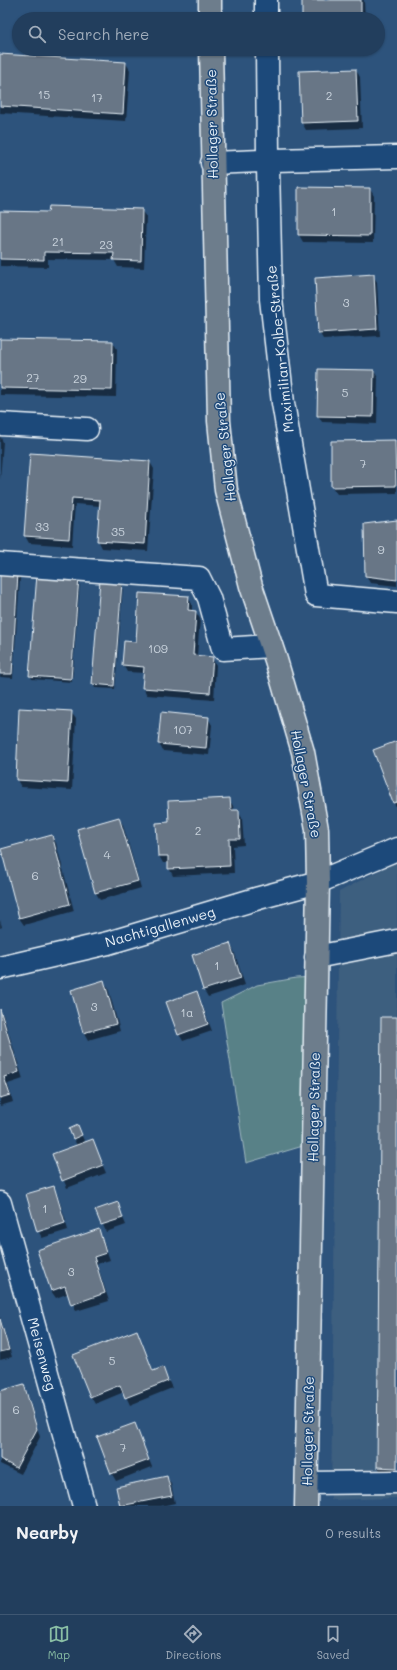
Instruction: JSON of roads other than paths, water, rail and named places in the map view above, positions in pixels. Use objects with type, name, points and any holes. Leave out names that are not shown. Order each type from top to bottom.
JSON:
[{"type":"main road","points":[[210,0],[210,12]]},
{"type":"main road","name":"Hollager Straße","points":[[210,56],[219,421],[226,490],[251,586],[303,752],[317,829],[318,882],[306,1506]]},
{"type":"street","points":[[266,0],[266,12]]},
{"type":"street","name":"Maximilian-Kolbe-Straße","points":[[267,56],[271,299],[283,403],[316,594],[397,602]]},
{"type":"street","points":[[212,163],[397,157]]},
{"type":"street","points":[[0,424],[87,429]]},
{"type":"street","points":[[0,564],[199,578],[209,598],[223,649],[271,646]]},
{"type":"street","name":"Nachtigallenweg","points":[[0,968],[108,943],[318,882],[397,849]]},
{"type":"street","points":[[316,957],[397,941]]},
{"type":"street","name":"Meisenweg","points":[[0,1203],[84,1506]]},
{"type":"street","points":[[306,1483],[397,1482]]}]
